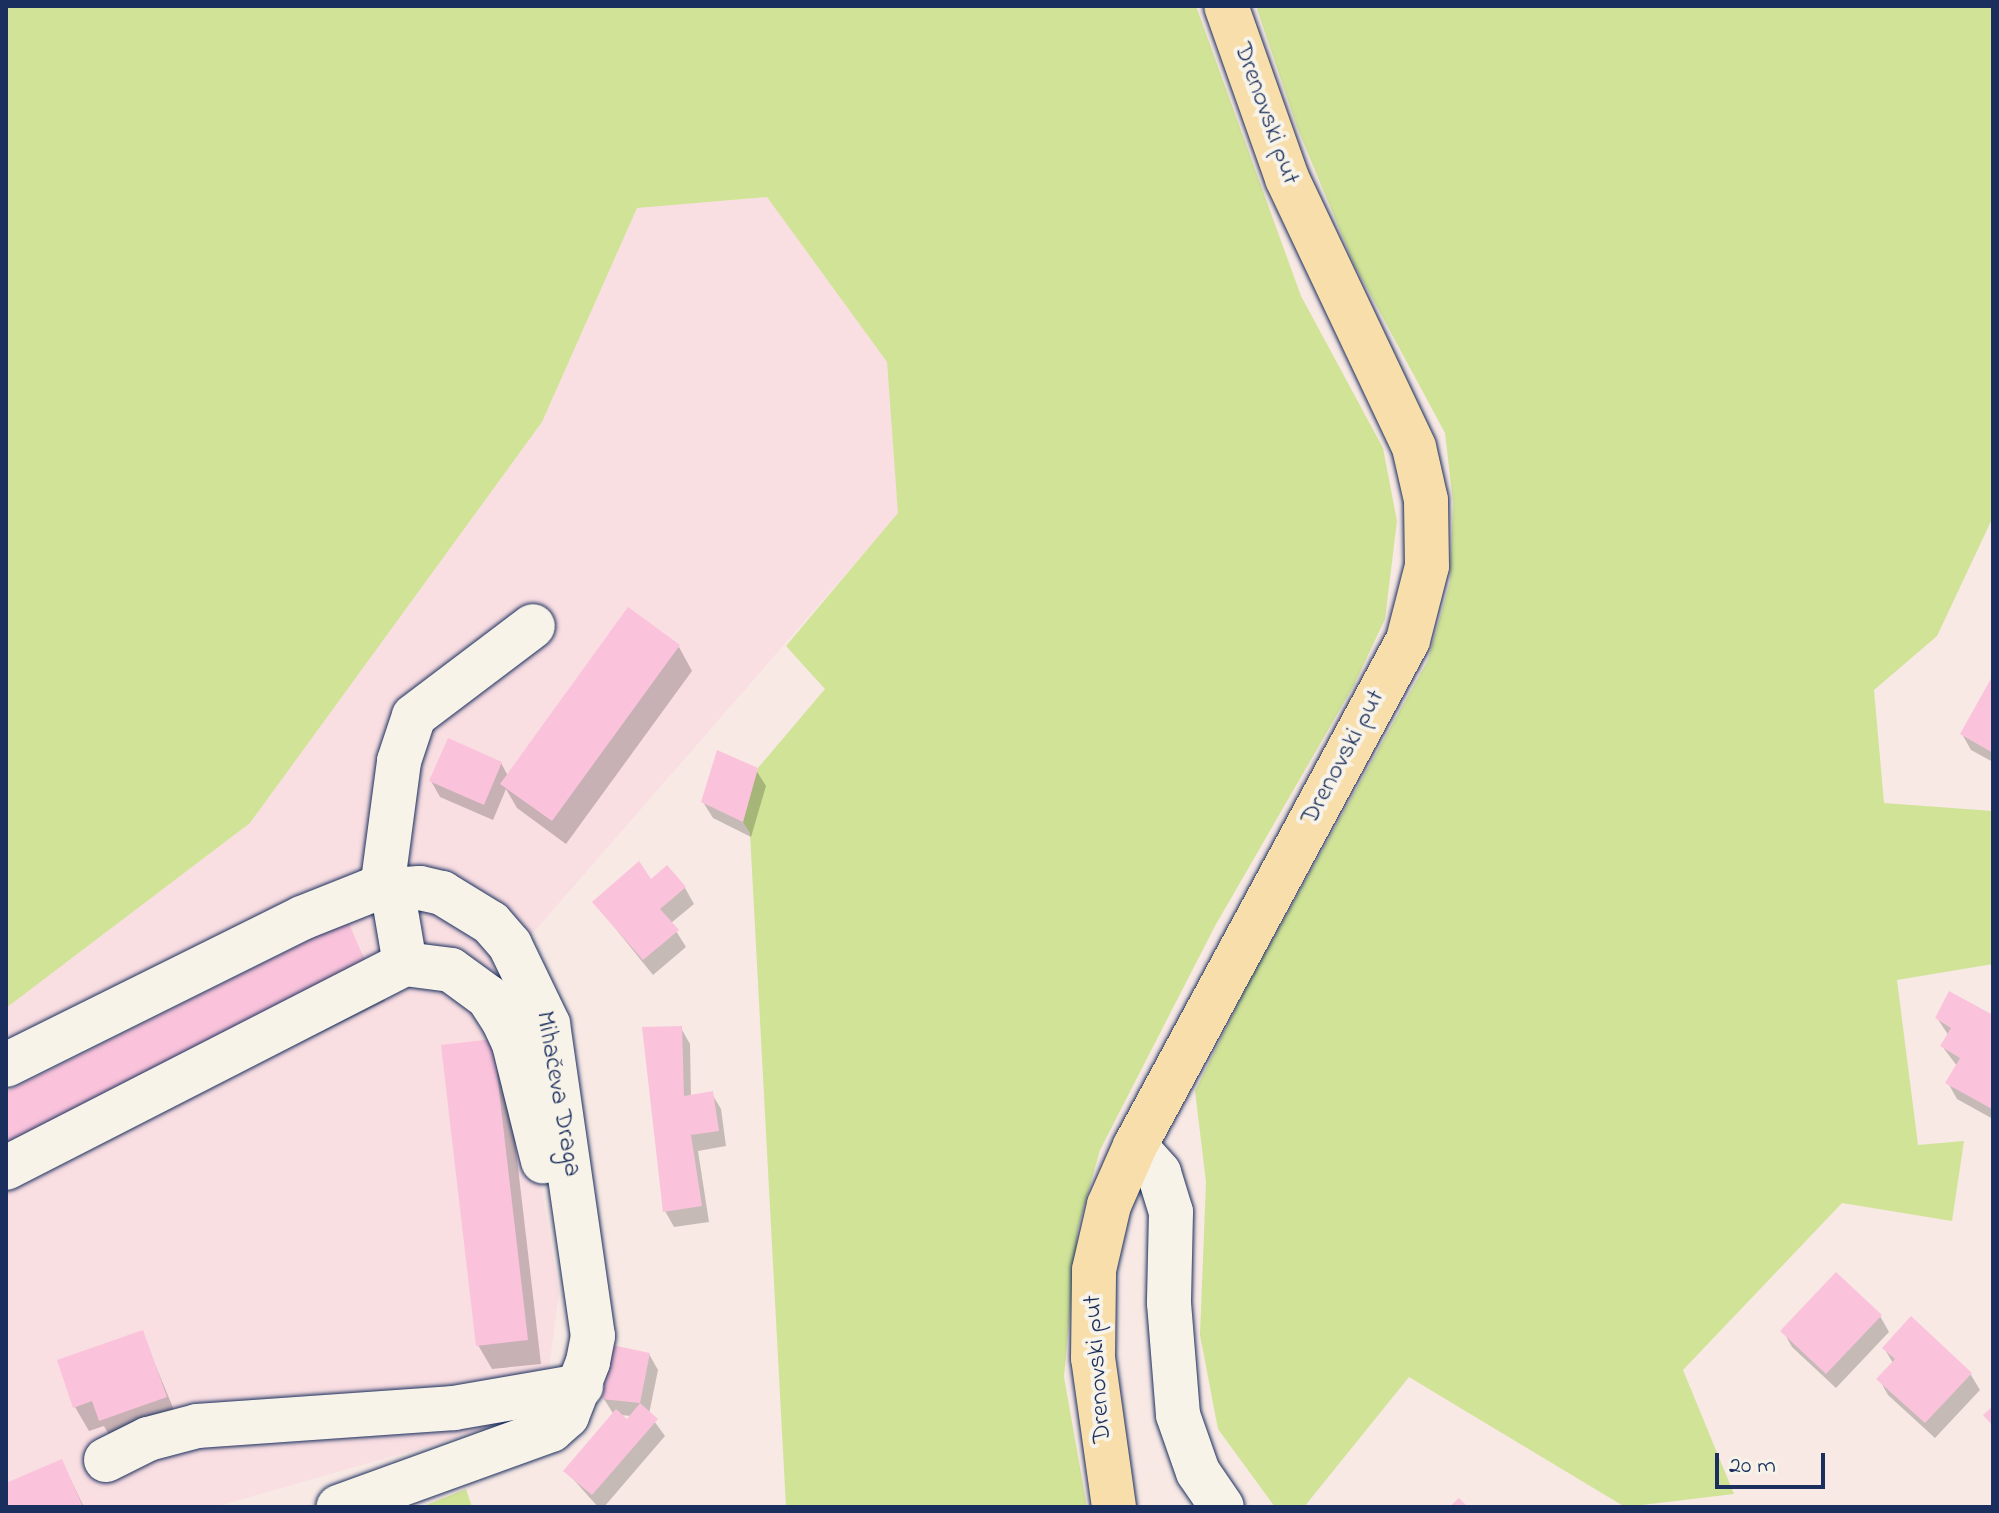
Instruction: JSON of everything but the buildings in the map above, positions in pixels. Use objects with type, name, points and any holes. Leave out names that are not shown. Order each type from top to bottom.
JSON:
[{"type":"main road","name":"Drenovski put","points":[[1114,1507],[1095,1390],[1094,1270],[1109,1205],[1135,1146],[1408,640],[1427,566],[1426,500],[1414,447],[1287,178],[1226,6]]},
{"type":"street","points":[[405,964],[387,888],[399,761],[414,716],[533,626]]},
{"type":"street","name":"Mihačeva Draga","points":[[6,1065],[302,918],[387,888],[442,893],[491,923],[510,945],[541,1001],[593,1336],[581,1386],[567,1416],[551,1430],[338,1507]]},
{"type":"street","points":[[6,1168],[405,964],[451,970],[488,997],[514,1044],[565,1263],[587,1293]]},
{"type":"street","points":[[1135,1146],[1159,1173],[1171,1212],[1169,1303],[1178,1415],[1198,1472],[1222,1507]]},
{"type":"street","points":[[106,1460],[148,1439],[197,1426],[454,1408],[581,1386]]},
{"type":"shaded area","points":[[767,197],[887,362],[899,513],[504,966],[559,1293],[543,1413],[215,1507],[6,1507],[6,1008],[250,823],[542,422],[637,208]]},
{"type":"green space","points":[[6,6],[1196,6],[1301,296],[1383,448],[1397,521],[1385,619],[1354,685],[1215,926],[1100,1150],[1078,1228],[1064,1377],[1087,1507],[786,1507],[750,833],[743,822],[758,768],[825,689],[786,646],[898,513],[887,362],[767,197],[637,208],[542,422],[250,823],[6,1008]]},
{"type":"green space","points":[[1256,6],[1993,6],[1993,517],[1937,636],[1874,690],[1884,803],[1993,811],[1993,964],[1897,980],[1918,1145],[1964,1141],[1952,1221],[1842,1203],[1683,1370],[1734,1494],[1625,1507],[1409,1377],[1304,1507],[1275,1507],[1218,1429],[1200,1335],[1206,1182],[1195,1091],[1248,984],[1428,660],[1450,582],[1453,502],[1445,433],[1354,264],[1297,127]]},
{"type":"green space","points":[[466,1489],[472,1507],[421,1507]]}]
